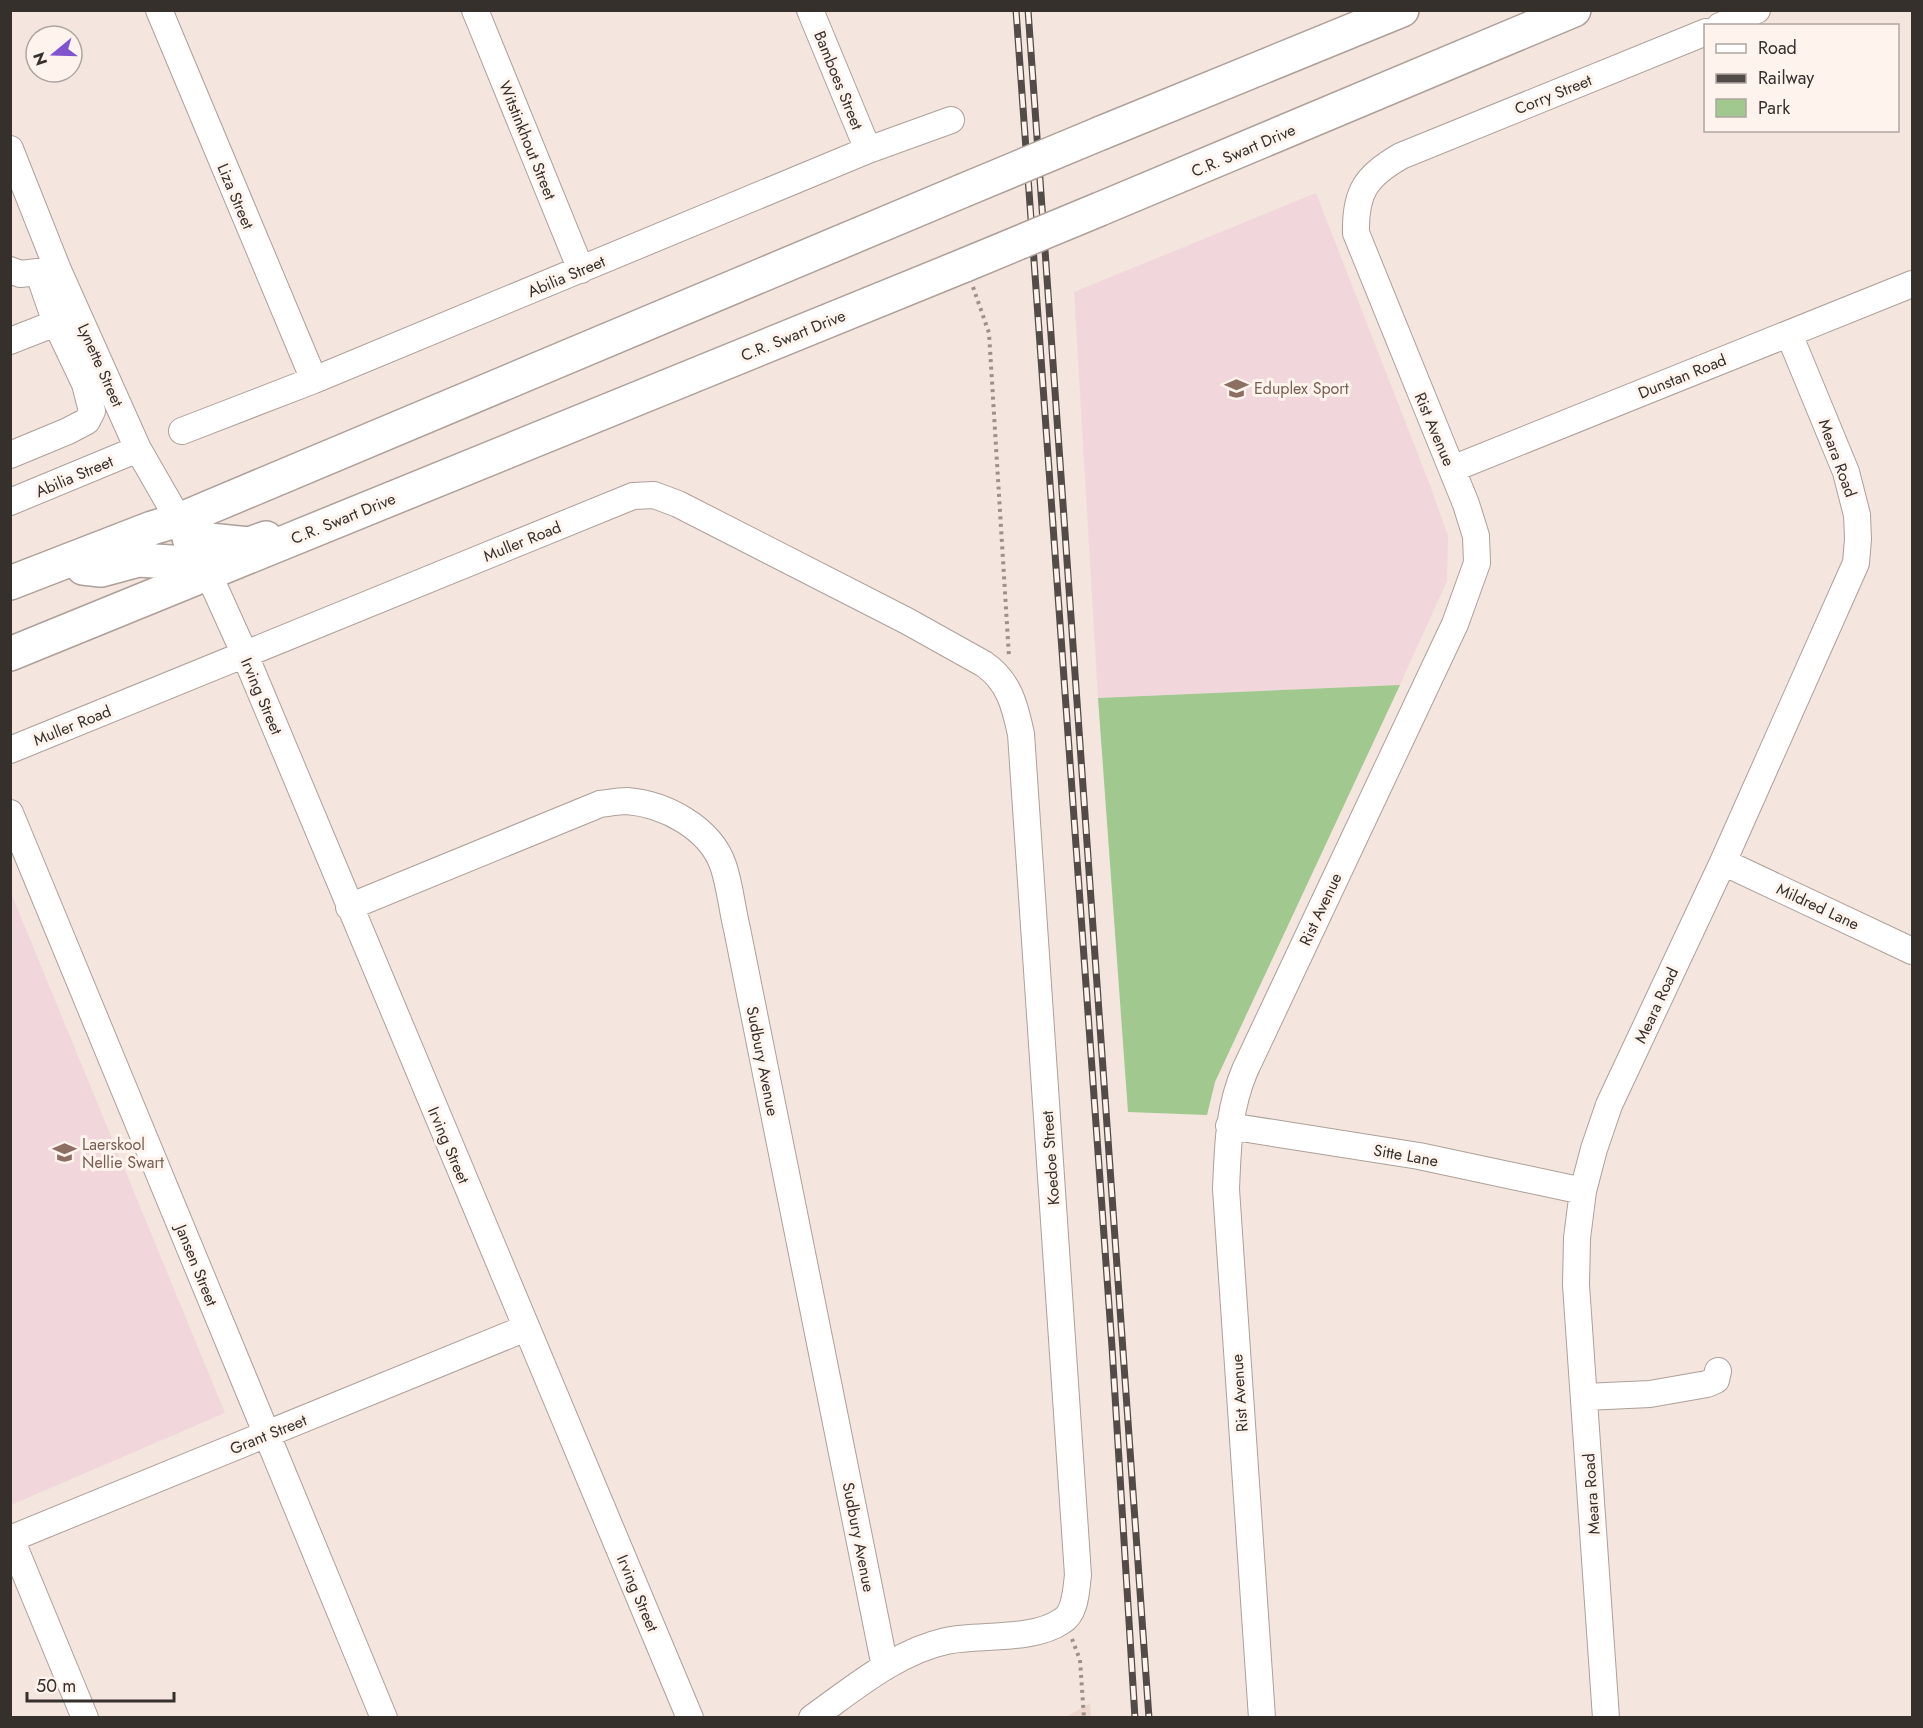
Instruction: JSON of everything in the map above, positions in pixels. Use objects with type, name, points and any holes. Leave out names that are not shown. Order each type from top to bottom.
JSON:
[{"type":"main road","name":"C.R. Swart Drive","points":[[10,654],[195,549],[962,191],[1402,10]]},
{"type":"main road","name":"C.R. Swart Drive","points":[[10,583],[68,561],[195,549],[297,536],[965,265],[1574,10]]},
{"type":"main road","points":[[68,561],[84,569],[93,570],[195,549]]},
{"type":"street","name":"Liza Street","points":[[159,10],[314,380]]},
{"type":"street","name":"Witstinkhout Street","points":[[475,10],[581,270]]},
{"type":"street","name":"Bamboes Street","points":[[810,10],[868,150]]},
{"type":"street","points":[[1725,24],[1757,10]]},
{"type":"street","name":"Corry Street","points":[[1401,156],[1704,33]]},
{"type":"street","name":"Abilia Street","points":[[182,431],[314,380],[868,150],[951,120]]},
{"type":"street","name":"Lynette Street","points":[[10,149],[49,272],[138,449],[195,549]]},
{"type":"street","name":"Rist Avenue","points":[[1262,1718],[1226,1189],[1229,1126],[1236,1093],[1245,1070],[1455,624],[1477,563],[1476,536],[1452,469],[1356,233],[1355,214],[1360,194],[1371,178],[1401,156]]},
{"type":"street","points":[[10,270],[20,274],[49,272],[56,323],[85,384],[92,411],[87,421],[10,455]]},
{"type":"street","name":"Dunstan Road","points":[[1452,469],[1912,284]]},
{"type":"street","points":[[10,341],[56,323]]},
{"type":"street","name":"Meara Road","points":[[1606,1718],[1576,1285],[1577,1239],[1582,1191],[1609,1105],[1723,862],[1856,563],[1857,515],[1846,472],[1788,334]]},
{"type":"street","name":"Abilia Street","points":[[10,502],[138,449]]},
{"type":"street","name":"Muller Road","points":[[10,750],[633,496],[654,495],[678,504],[916,626],[993,670],[1011,694]]},
{"type":"street","name":"Irving Street","points":[[195,549],[245,655],[690,1718]]},
{"type":"street","name":"Koedoe Street","points":[[1011,694],[1021,734],[1078,1575],[1073,1606],[1065,1620]]},
{"type":"street","name":"Sudbury Avenue","points":[[350,907],[600,804],[627,801],[659,808],[680,818],[703,834],[716,852],[723,865],[737,929],[885,1667]]},
{"type":"street","name":"Jansen Street","points":[[10,813],[384,1718]]},
{"type":"street","name":"Mildred Lane","points":[[1723,862],[1912,951]]},
{"type":"street","name":"Sitte Lane","points":[[1229,1126],[1419,1156],[1582,1191]]},
{"type":"street","name":"Grant Street","points":[[11,1539],[526,1328]]},
{"type":"street","points":[[1585,1396],[1650,1394],[1707,1384],[1716,1380],[1718,1371]]},
{"type":"street","points":[[11,1539],[85,1718]]},
{"type":"street","points":[[812,1718],[885,1667],[945,1642],[992,1635],[1035,1633],[1049,1629],[1065,1620]]},
{"type":"path","points":[[965,265],[989,333],[1011,694]]},
{"type":"path","points":[[1065,1620],[1080,1660],[1084,1718]]},
{"type":"shaded area","name":"Eduplex Sport","points":[[1316,193],[1448,536],[1447,581],[1400,685],[1098,698],[1074,292]]},
{"type":"shaded area","name":"Laerskool Nellie Swart","points":[[11,893],[225,1413],[10,1505]]},
{"type":"shaded area","points":[[1090,1703],[1091,1717],[1066,1717]]},
{"type":"green space","points":[[1400,685],[1215,1082],[1207,1115],[1128,1112],[1098,698]]},
{"type":"railway","points":[[1016,10],[1112,1347],[1135,1718]]},
{"type":"railway","points":[[1028,10],[1149,1718]]},
{"type":"place","name":"Eduplex Sport","points":[[1236,388]]},
{"type":"place","name":"Laerskool Nellie Swart","points":[[64,1153]]}]
